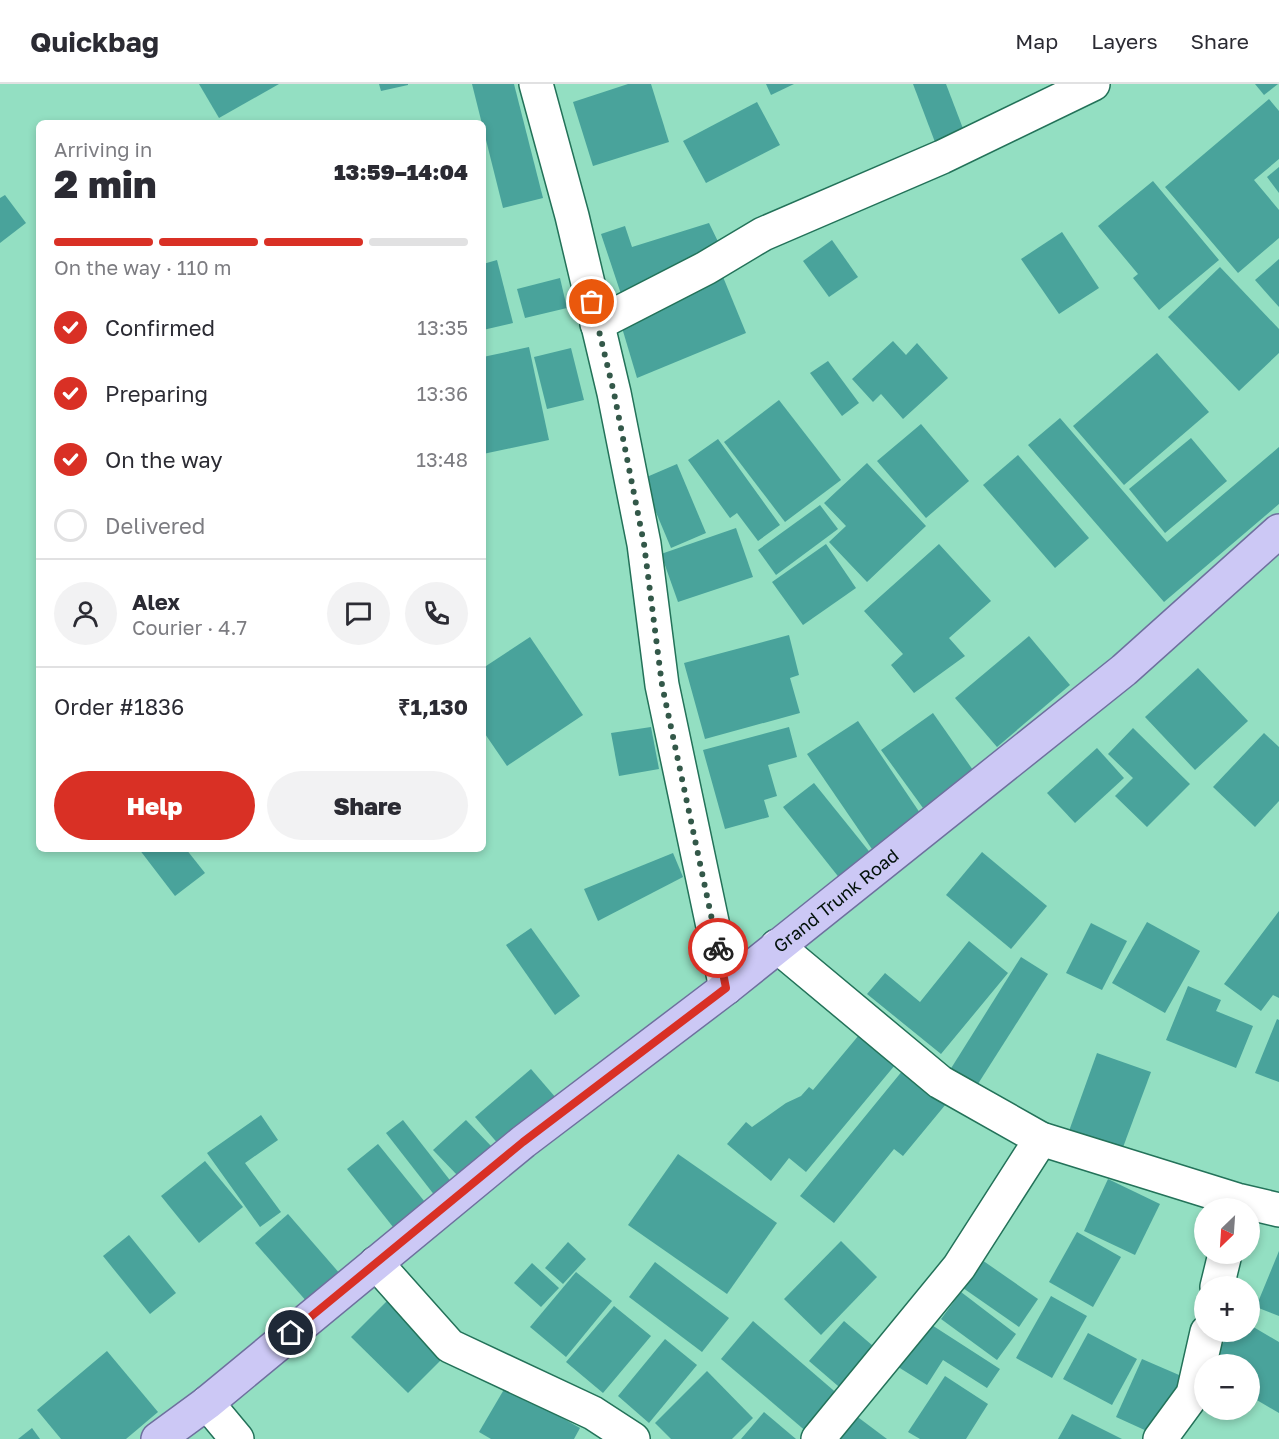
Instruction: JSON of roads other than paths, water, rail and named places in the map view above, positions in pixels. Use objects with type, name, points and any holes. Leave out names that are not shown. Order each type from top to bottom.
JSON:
[{"type":"main road","name":"Grand Trunk Road","points":[[158,1439],[207,1403],[523,1142],[726,988],[1124,670],[1279,531]]},
{"type":"street","points":[[536,84],[572,216],[614,393],[644,544],[662,685],[726,988]]},
{"type":"street","points":[[597,324],[706,268],[763,234],[942,157],[1093,84]]},
{"type":"street","points":[[777,946],[940,1082],[1041,1139],[1218,1198]]},
{"type":"street","points":[[818,1439],[959,1267],[1041,1139]]},
{"type":"street","points":[[1260,1207],[1279,1210]]},
{"type":"street","points":[[376,1263],[450,1346],[593,1413],[633,1439]]},
{"type":"street","points":[[1160,1439],[1193,1394],[1205,1342]]},
{"type":"street","points":[[207,1403],[237,1439]]}]
